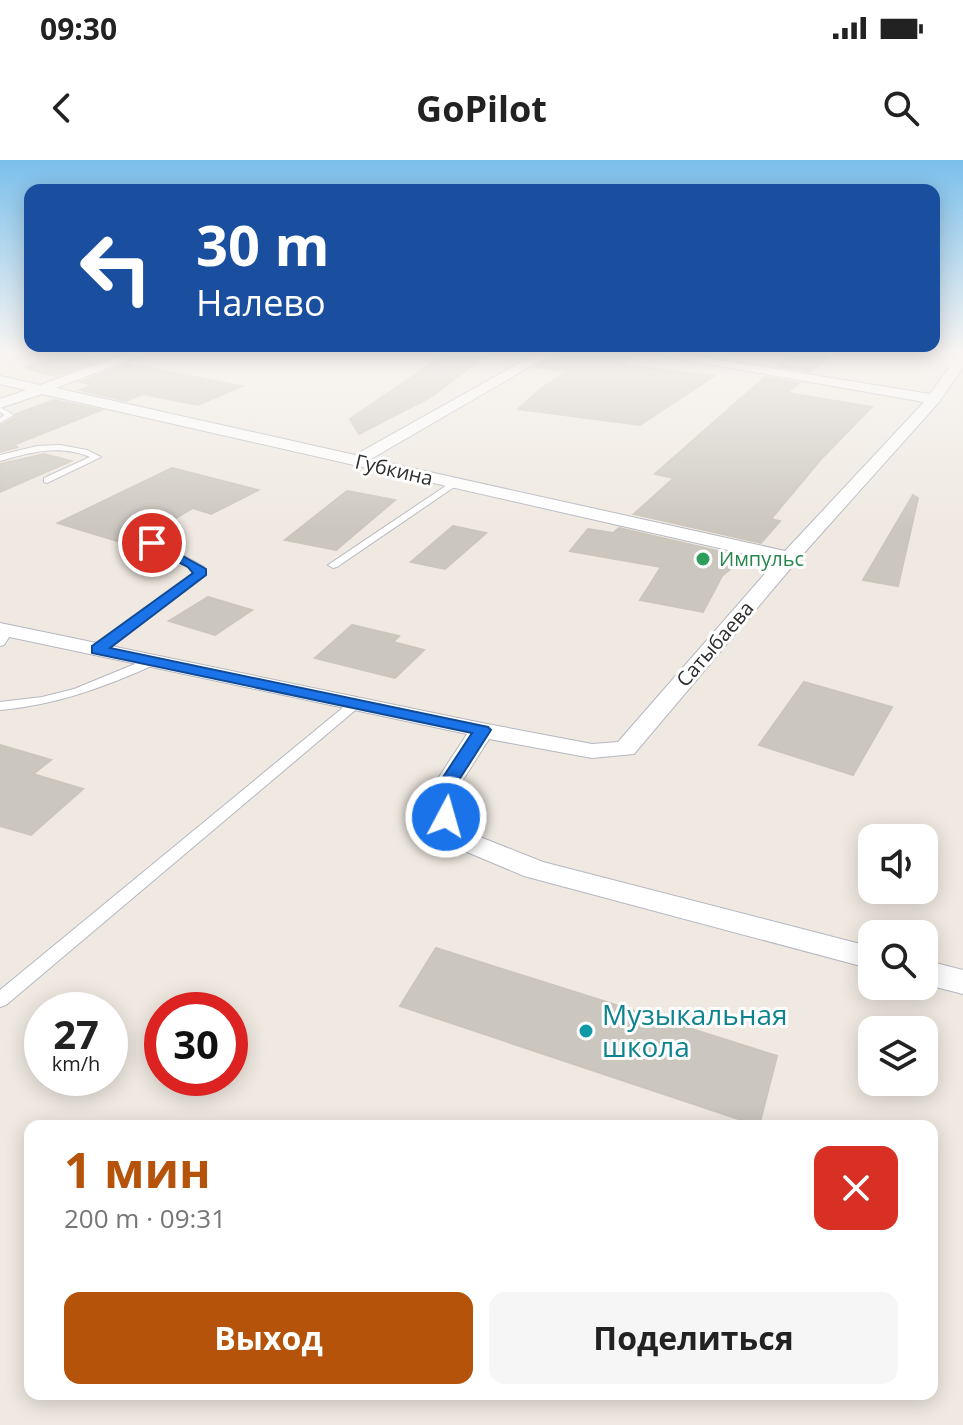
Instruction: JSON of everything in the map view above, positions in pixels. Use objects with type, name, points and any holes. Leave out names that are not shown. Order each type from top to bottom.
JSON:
[{"type":"street","name":"Губкина","points":[[137,411],[789,558]]},
{"type":"street","points":[[356,461],[444,411]]},
{"type":"street","name":"Сатыбаева","points":[[482,730],[592,751],[625,749],[789,558],[926,411]]},
{"type":"street","points":[[2,634],[98,650],[482,730],[439,797],[453,836],[534,869],[858,954]]},
{"type":"street","points":[[938,976],[963,982]]},
{"type":"lane","points":[[0,458],[31,447],[52,445],[97,457],[47,480]]},
{"type":"lane","points":[[333,565],[456,483]]},
{"type":"lane","points":[[98,650],[200,575],[200,569],[193,564],[152,543]]},
{"type":"lane","points":[[0,706],[82,693],[152,661]]},
{"type":"lane","points":[[0,1000],[355,704]]},
{"type":"building","points":[[24,411],[98,411],[0,452],[0,426],[15,418],[16,414]]},
{"type":"building","points":[[362,411],[404,411],[359,434],[350,419]]},
{"type":"building","points":[[534,411],[661,411],[640,425]]},
{"type":"building","points":[[726,411],[868,411],[821,459],[771,519],[780,521],[761,543],[634,514],[674,478],[655,474]]},
{"type":"building","points":[[44,454],[71,461],[0,492],[0,464]]},
{"type":"building","points":[[172,468],[258,490],[211,514],[193,508],[130,545],[58,523]]},
{"type":"building","points":[[347,491],[395,500],[336,550],[285,540]]},
{"type":"building","points":[[913,495],[918,498],[898,586],[863,580]]},
{"type":"building","points":[[453,526],[486,533],[445,569],[411,562]]},
{"type":"building","points":[[619,528],[744,557],[722,576],[703,612],[640,600],[661,567],[570,551],[588,529],[613,533]]},
{"type":"building","points":[[208,597],[252,610],[215,635],[169,621]]},
{"type":"building","points":[[352,625],[399,636],[393,642],[424,650],[395,678],[315,658]]},
{"type":"building","points":[[804,682],[892,707],[853,775],[759,745]]},
{"type":"building","points":[[0,745],[51,760],[33,774],[83,789],[31,835],[0,826]]},
{"type":"building","name":"Музыкальная школа","points":[[436,948],[777,1056],[761,1120],[741,1120],[400,1006]]},
{"type":"place","name":"Импульс","points":[[703,559]]},
{"type":"place","name":"Музыкальная школа","points":[[586,1031]]},
{"type":"route","points":[[152,543],[193,564],[200,569],[200,575],[98,650],[482,730],[439,797],[446,817]]}]
